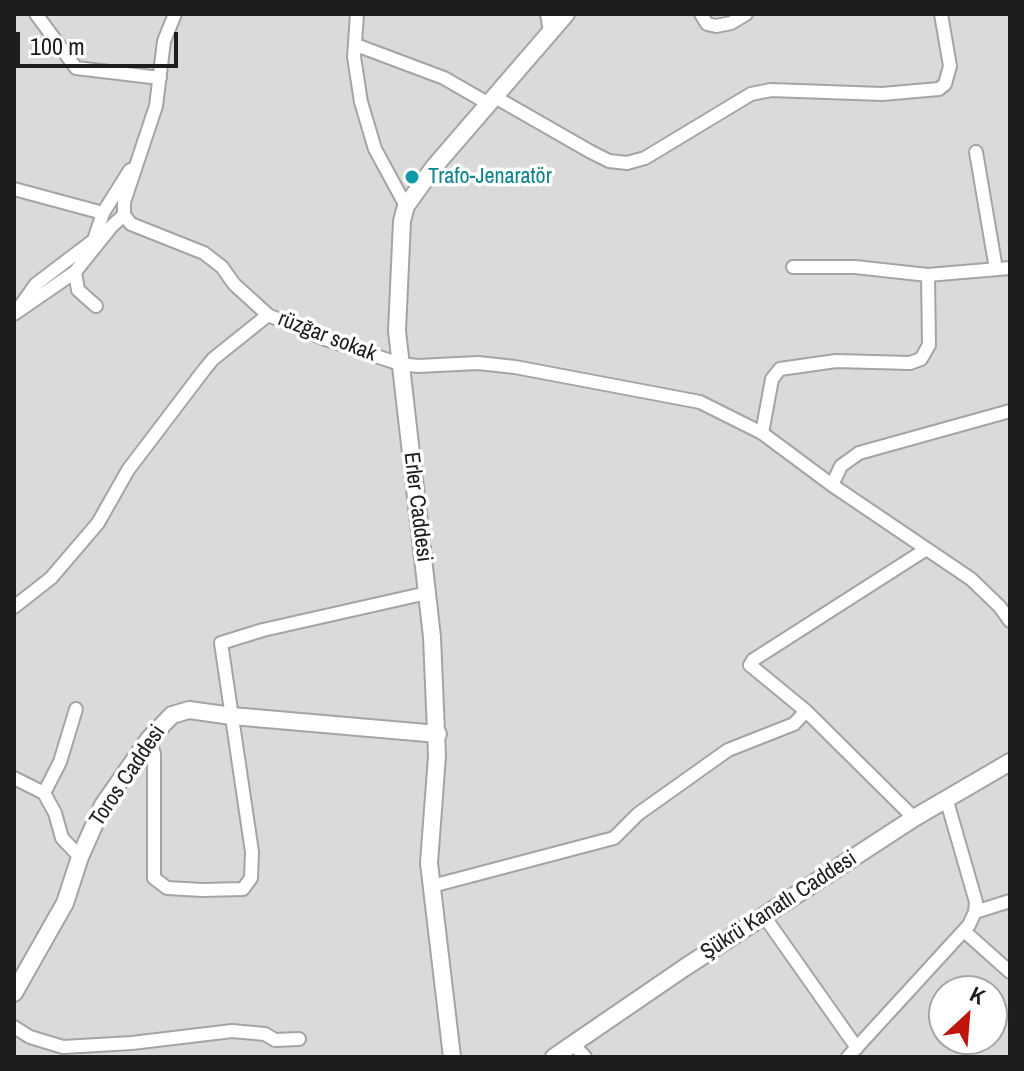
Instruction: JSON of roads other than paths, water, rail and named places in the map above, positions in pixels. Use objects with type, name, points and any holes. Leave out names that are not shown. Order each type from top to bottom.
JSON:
[{"type":"street","points":[[36,14],[76,68],[160,78]]},
{"type":"street","points":[[14,314],[75,272],[124,215],[124,202],[156,106],[164,41],[175,14]]},
{"type":"street","points":[[357,14],[355,71],[367,125],[375,149],[406,206]]},
{"type":"street","points":[[547,14],[550,32]]},
{"type":"street","name":"Erler Caddesi","points":[[452,1057],[429,851],[438,734],[427,593],[400,364],[397,311],[400,243],[406,206],[434,167],[566,14]]},
{"type":"street","points":[[701,14],[707,24],[716,26],[731,23],[746,14]]},
{"type":"street","points":[[356,45],[492,100],[609,161],[627,163],[645,158],[751,94],[771,90],[882,94],[939,89],[950,75],[941,14]]},
{"type":"street","points":[[976,152],[996,269]]},
{"type":"street","points":[[14,314],[36,284],[94,240],[103,213],[140,153]]},
{"type":"street","points":[[14,189],[103,213]]},
{"type":"street","name":"rüzğar sokak","points":[[124,215],[131,224],[204,253],[222,267],[234,284],[268,315],[325,339],[400,364],[478,363],[603,382],[700,402],[762,433],[925,550],[971,579],[1010,621]]},
{"type":"street","points":[[793,267],[855,267],[928,275],[1010,268]]},
{"type":"street","points":[[75,272],[78,290],[96,306]]},
{"type":"street","points":[[762,433],[772,379],[780,369],[836,361],[910,363],[921,359],[929,345],[928,275]]},
{"type":"street","points":[[14,607],[51,578],[98,523],[128,470],[213,359],[268,315]]},
{"type":"street","points":[[832,485],[841,466],[859,453],[1010,411]]},
{"type":"street","points":[[914,818],[806,711],[750,665],[753,660],[925,550]]},
{"type":"street","points":[[149,739],[154,754],[154,878],[167,888],[243,889],[251,878],[252,852],[221,643],[427,593]]},
{"type":"street","points":[[44,793],[60,762],[76,709]]},
{"type":"street","name":"Toros Caddesi","points":[[14,993],[65,903],[80,857],[103,805],[165,721],[189,710],[438,734]]},
{"type":"street","points":[[432,886],[614,838],[658,798],[728,750],[794,724],[806,711]]},
{"type":"street","name":"Şükrü Kanatlı Caddesi","points":[[554,1057],[580,1051],[764,916],[914,818],[1010,762]]},
{"type":"street","points":[[14,778],[44,793],[55,813],[62,838],[80,857]]},
{"type":"street","points":[[764,916],[852,1053],[964,931],[975,912],[976,902],[946,798]]},
{"type":"street","points":[[975,912],[1010,901]]},
{"type":"street","points":[[964,931],[1010,972]]},
{"type":"street","points":[[14,1027],[30,1037],[63,1047],[132,1043],[232,1031],[265,1034],[275,1040],[299,1039]]},
{"type":"place","name":"Trafo-Jenaratör","points":[[412,177]]}]
